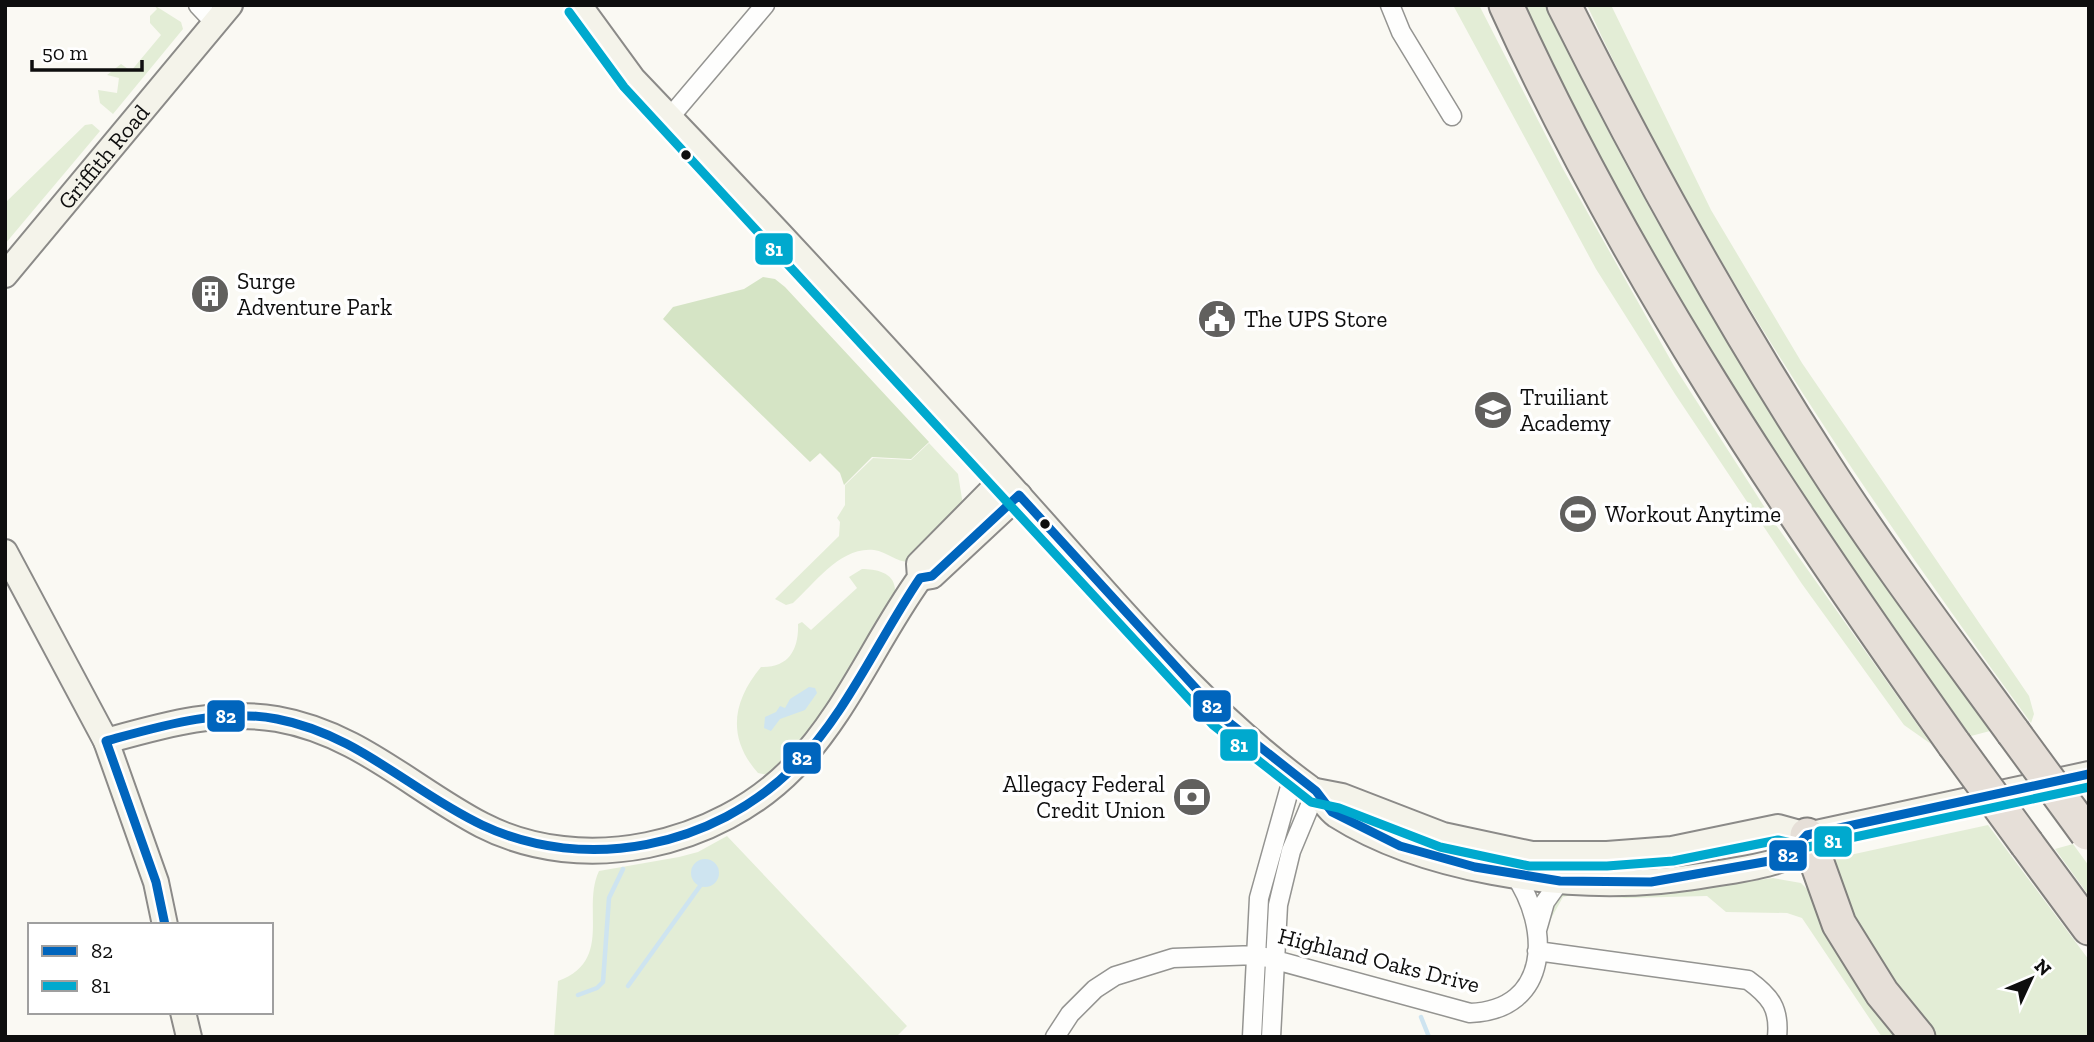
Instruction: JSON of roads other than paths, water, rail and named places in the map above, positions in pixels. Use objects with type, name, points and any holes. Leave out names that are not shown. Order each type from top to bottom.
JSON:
[{"type":"highway","points":[[1506,5],[1567,130],[1685,344],[1815,548],[2089,928]]},
{"type":"highway","points":[[1564,5],[1631,138],[1754,355],[1832,478],[2088,834]]},
{"type":"highway","points":[[1807,835],[1839,924],[1882,993],[1918,1037]]},
{"type":"main road","points":[[579,5],[616,57],[670,117],[1222,717],[1293,776],[1316,791],[1332,812],[1400,846],[1475,867],[1560,881],[1651,882],[1703,876],[1786,858],[1807,835]]},
{"type":"main road","name":"Griffith Road","points":[[5,275],[223,14]]},
{"type":"main road","points":[[106,741],[183,720],[210,716],[278,719],[330,734],[361,748],[499,833],[565,848],[592,850],[626,849],[660,843],[692,833],[747,807],[794,768],[817,741],[843,703],[920,578],[932,576],[1011,487]]},
{"type":"main road","points":[[5,552],[106,741],[156,882],[165,923]]},
{"type":"main road","points":[[1316,791],[1342,796],[1443,835],[1532,854],[1607,855],[1672,849],[1778,827],[1807,835],[2089,774]]},
{"type":"main road","points":[[183,1014],[189,1037]]},
{"type":"street","points":[[198,5],[223,14]]},
{"type":"street","points":[[670,117],[765,5]]},
{"type":"street","points":[[1390,5],[1402,32],[1452,116]]},
{"type":"street","points":[[1271,1037],[1261,888],[1293,776]]},
{"type":"street","points":[[1252,1037],[1265,956],[1285,874],[1316,791]]},
{"type":"street","name":"Highland Oaks Drive","points":[[1055,1037],[1078,1006],[1095,989],[1115,976],[1173,958],[1265,956],[1470,1013],[1494,1012],[1527,989],[1532,980],[1537,951],[1537,930],[1528,896],[1514,874]]},
{"type":"street","name":"Highland Oaks Drive","points":[[1537,930],[1545,902],[1560,881]]},
{"type":"street","points":[[1537,951],[1748,980],[1774,1003],[1778,1013],[1777,1037]]},
{"type":"water","points":[[809,687],[815,688],[817,693],[805,710],[780,719],[771,731],[764,728],[765,717],[776,712],[780,706],[785,708],[790,699]]},
{"type":"water","points":[[705,859],[715,863],[719,873],[715,883],[705,887],[695,883],[691,873],[695,863]]},
{"type":"waterway","points":[[578,995],[597,988],[603,982],[609,898],[623,869]]},
{"type":"waterway","points":[[628,986],[700,886]]},
{"type":"waterway","points":[[1421,1017],[1429,1037]]},
{"type":"place","name":"Surge Adventure Park","points":[[210,294]]},
{"type":"place","name":"The UPS Store","points":[[1217,319]]},
{"type":"place","name":"Truiliant Academy","points":[[1493,410]]},
{"type":"place","name":"Workout Anytime","points":[[1578,514]]},
{"type":"place","name":"Allegacy Federal Credit Union","points":[[1192,797]]}]
